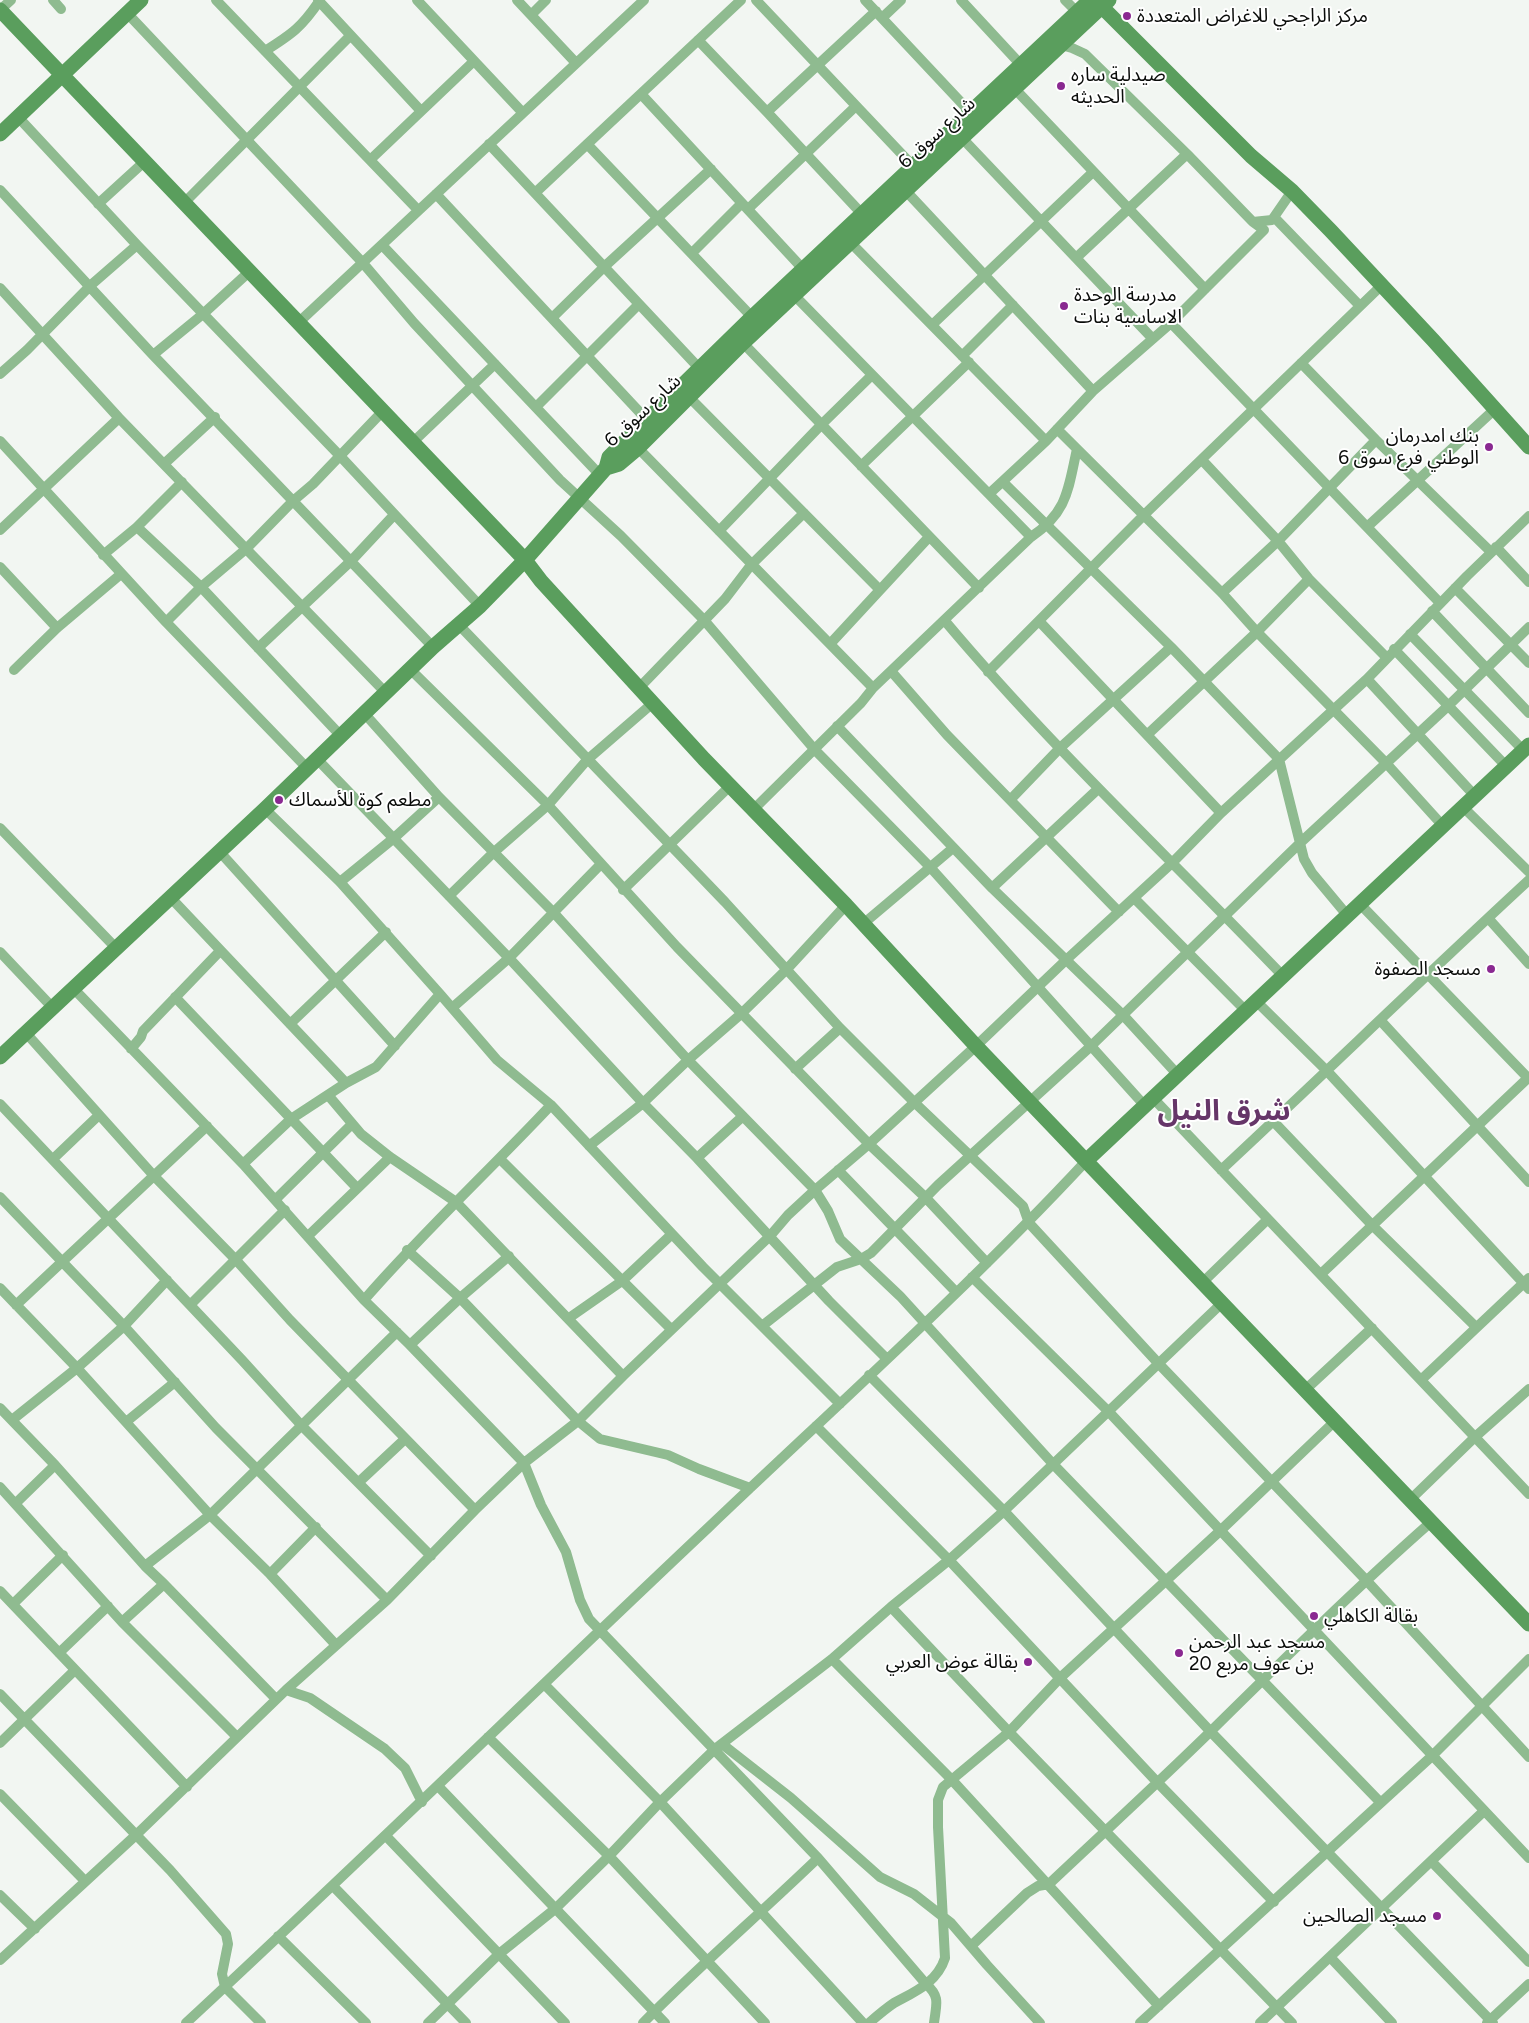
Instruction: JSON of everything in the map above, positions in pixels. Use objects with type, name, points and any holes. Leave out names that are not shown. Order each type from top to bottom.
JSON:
[{"type":"street","points":[[11,0],[0,10],[525,560],[541,581],[654,702],[704,759],[846,905],[976,1046],[1087,1160],[1304,1391],[1528,1622]]},
{"type":"street","points":[[53,0],[61,9]]},
{"type":"street","points":[[0,134],[141,0]]},
{"type":"street","points":[[216,0],[418,210]]},
{"type":"street","points":[[265,51],[297,29],[306,20],[319,0],[350,36],[421,111]]},
{"type":"street","points":[[417,0],[523,113]]},
{"type":"street","points":[[516,0],[576,63]]},
{"type":"street","points":[[530,15],[546,0]]},
{"type":"street","points":[[298,323],[644,0]]},
{"type":"street","points":[[535,193],[741,0]]},
{"type":"street","points":[[756,0],[913,166]]},
{"type":"street","points":[[865,0],[971,113]]},
{"type":"street","points":[[768,112],[818,64],[879,14],[901,0]]},
{"type":"street","points":[[1066,0],[1077,12]]},
{"type":"street","points":[[963,1],[1022,66]]},
{"type":"street","points":[[1099,2],[1251,156],[1292,191],[1382,285],[1529,447]]},
{"type":"street","name":"شارع سوق 6","points":[[603,471],[609,457],[752,317],[1022,66],[1077,12],[1099,2]]},
{"type":"street","name":"شارع سوق 6","points":[[603,471],[619,464],[638,448],[743,343],[1061,45],[1099,2]]},
{"type":"street","points":[[127,13],[362,262],[414,323],[578,498],[621,536],[704,620],[815,750],[930,867],[1090,1047],[1221,1170],[1529,1494]]},
{"type":"street","points":[[184,203],[248,141],[350,36]]},
{"type":"street","points":[[698,40],[768,112],[862,214]]},
{"type":"street","points":[[989,494],[1046,441],[1093,391],[1171,323],[1264,230],[1253,222],[1085,54],[1061,45]]},
{"type":"street","points":[[370,160],[474,61]]},
{"type":"street","points":[[1015,89],[1205,289]]},
{"type":"street","points":[[641,94],[803,270]]},
{"type":"street","points":[[692,253],[806,154],[856,106]]},
{"type":"street","points":[[18,117],[98,204],[341,457],[480,606]]},
{"type":"street","points":[[962,138],[1152,338]]},
{"type":"street","points":[[489,144],[699,368]]},
{"type":"street","points":[[587,144],[752,317]]},
{"type":"street","points":[[1076,258],[1187,154]]},
{"type":"street","points":[[98,204],[144,162]]},
{"type":"street","points":[[552,318],[604,267],[711,169]]},
{"type":"street","points":[[932,326],[1094,172]]},
{"type":"street","points":[[0,190],[91,285],[154,355],[352,560],[433,647]]},
{"type":"street","points":[[905,190],[1093,391]]},
{"type":"street","points":[[1253,222],[1272,220],[1292,191]]},
{"type":"street","points":[[436,194],[646,419]]},
{"type":"street","points":[[1274,217],[1360,306]]},
{"type":"street","points":[[850,242],[1046,441]]},
{"type":"street","points":[[0,374],[27,350],[91,285],[137,245]]},
{"type":"street","points":[[2,1052],[26,1033],[171,898],[433,647],[480,606],[525,560],[603,471],[536,407],[382,245]]},
{"type":"street","points":[[154,355],[249,272]]},
{"type":"street","points":[[988,672],[1144,515],[1382,285]]},
{"type":"street","points":[[0,288],[119,418],[386,693]]},
{"type":"street","points":[[794,295],[1031,537]]},
{"type":"street","points":[[536,407],[639,304]]},
{"type":"street","points":[[860,466],[913,417],[1013,305]]},
{"type":"street","points":[[1171,323],[1440,603]]},
{"type":"street","points":[[743,343],[979,588]]},
{"type":"street","points":[[1301,363],[1376,440],[1529,582]]},
{"type":"street","points":[[412,443],[495,364]]},
{"type":"street","points":[[719,531],[821,424],[872,375]]},
{"type":"street","points":[[689,397],[880,590]]},
{"type":"street","points":[[1367,527],[1495,409]]},
{"type":"street","points":[[166,622],[201,587],[246,549],[293,501],[341,457],[382,412]]},
{"type":"street","points":[[164,464],[215,417]]},
{"type":"street","points":[[0,530],[119,418]]},
{"type":"street","points":[[1057,429],[1222,593],[1257,632],[1386,763],[1443,826]]},
{"type":"street","points":[[0,440],[166,622],[312,763],[394,838],[450,896],[829,1301],[886,1358]]},
{"type":"street","points":[[1222,593],[1278,541],[1376,440]]},
{"type":"street","points":[[638,448],[873,688]]},
{"type":"street","points":[[754,809],[815,750],[873,688],[1031,537],[1048,524],[1066,498],[1077,449]]},
{"type":"street","points":[[1202,460],[1278,541],[1309,579],[1386,658]]},
{"type":"street","points":[[103,555],[137,527],[182,482]]},
{"type":"street","points":[[1003,482],[1048,524],[1171,647],[1279,759],[1307,866],[1347,916]]},
{"type":"street","points":[[639,688],[725,599],[751,565],[804,513]]},
{"type":"street","points":[[258,648],[303,608],[394,515]]},
{"type":"street","points":[[0,1960],[136,1836],[276,1699],[387,1600],[524,1463],[578,1420],[770,1236],[815,1190],[869,1144],[1120,912],[1221,813],[1366,679],[1529,516]]},
{"type":"street","points":[[137,527],[201,587],[341,736]]},
{"type":"street","points":[[830,644],[929,537]]},
{"type":"street","points":[[0,567],[57,628]]},
{"type":"street","points":[[14,670],[57,628],[121,574]]},
{"type":"street","points":[[1148,734],[1257,632],[1309,579]]},
{"type":"street","points":[[1455,588],[1510,646],[1529,663]]},
{"type":"street","points":[[1432,611],[1529,713]]},
{"type":"street","points":[[945,621],[988,672],[1098,789],[1226,916],[1283,976]]},
{"type":"street","points":[[1039,621],[1221,813]]},
{"type":"street","points":[[459,624],[587,760],[671,845],[840,1028],[1023,1206],[1029,1223],[1159,1364],[1366,1580],[1529,1757]]},
{"type":"street","points":[[762,1326],[837,1267],[862,1259],[871,1253],[926,1198],[1090,1047],[1300,843],[1465,690],[1529,627]]},
{"type":"street","points":[[186,2023],[422,1802],[1029,1223],[1087,1160],[1526,747],[1465,690],[1410,634]]},
{"type":"street","points":[[1010,800],[1060,748],[1171,647]]},
{"type":"street","points":[[1394,649],[1506,766]]},
{"type":"street","points":[[410,669],[548,805],[623,890],[741,1014],[869,1144],[926,1198],[987,1263]]},
{"type":"street","points":[[891,671],[947,735],[1120,912]]},
{"type":"street","points":[[1366,679],[1418,733],[1474,796]]},
{"type":"street","points":[[450,896],[493,853],[548,805],[587,760],[654,702]]},
{"type":"street","points":[[364,713],[493,853],[554,913],[688,1060],[815,1190],[828,1211],[838,1236],[925,1322],[1053,1464],[1380,1802]]},
{"type":"street","points":[[837,726],[992,888],[1123,1015],[1178,1075]]},
{"type":"street","points":[[623,890],[731,785]]},
{"type":"street","points":[[992,888],[1098,789]]},
{"type":"street","points":[[340,882],[394,838],[439,796]]},
{"type":"street","points":[[1463,807],[1529,872]]},
{"type":"street","points":[[265,808],[340,882],[386,932],[496,1060],[551,1105],[719,1283],[840,1404]]},
{"type":"street","points":[[0,828],[116,948]]},
{"type":"street","points":[[863,924],[953,848]]},
{"type":"street","points":[[219,852],[395,1046]]},
{"type":"street","points":[[452,1008],[509,958],[600,864]]},
{"type":"street","points":[[1221,1170],[1327,1071],[1426,974],[1529,880]]},
{"type":"street","points":[[171,898],[346,1082]]},
{"type":"street","points":[[1134,898],[1188,952],[1327,1071],[1527,1283],[1476,1327],[1421,1380]]},
{"type":"street","points":[[1321,1274],[1529,1078],[1360,904]]},
{"type":"street","points":[[589,1146],[643,1103],[688,1060],[741,1014],[787,969],[846,905]]},
{"type":"street","points":[[1488,918],[1529,964]]},
{"type":"street","points":[[290,1024],[386,932]]},
{"type":"street","points":[[131,1049],[141,1037],[142,1031],[220,951]]},
{"type":"street","points":[[0,952],[52,1007]]},
{"type":"street","points":[[73,988],[276,1199],[364,1300],[524,1463],[541,1505],[566,1552],[583,1607],[589,1619],[719,1746],[934,1991],[936,1996],[934,2023]]},
{"type":"street","points":[[243,1164],[291,1120],[346,1082],[376,1067],[440,994]]},
{"type":"street","points":[[175,997],[357,1188]]},
{"type":"street","points":[[1380,1020],[1529,1182]]},
{"type":"street","points":[[795,1069],[840,1028]]},
{"type":"street","points":[[26,1033],[154,1176],[236,1260],[290,1320],[475,1510]]},
{"type":"street","points":[[328,1095],[361,1134],[390,1157],[456,1202],[623,1376]]},
{"type":"street","points":[[0,1104],[109,1218],[302,1426],[431,1556]]},
{"type":"street","points":[[364,1300],[407,1250],[500,1159],[551,1105]]},
{"type":"street","points":[[53,1159],[99,1115]]},
{"type":"street","points":[[697,1158],[742,1117]]},
{"type":"street","points":[[1273,1121],[1372,1225],[1476,1327]]},
{"type":"street","points":[[276,1199],[352,1124]]},
{"type":"street","points":[[16,1305],[207,1126]]},
{"type":"street","points":[[308,1236],[390,1157]]},
{"type":"street","points":[[500,1159],[671,1329]]},
{"type":"street","points":[[838,1170],[956,1292]]},
{"type":"street","points":[[2,1201],[124,1326],[256,1470],[316,1527],[387,1600]]},
{"type":"street","points":[[190,1305],[285,1210]]},
{"type":"street","points":[[1202,1283],[1267,1220]]},
{"type":"street","points":[[569,1318],[622,1282],[672,1234]]},
{"type":"street","points":[[407,1250],[460,1298],[578,1420],[605,1441],[668,1455],[750,1488]]},
{"type":"street","points":[[410,1345],[460,1298],[509,1256]]},
{"type":"street","points":[[972,1277],[1108,1411],[1529,1858]]},
{"type":"street","points":[[12,1420],[77,1368],[124,1326],[167,1280]]},
{"type":"street","points":[[0,1288],[77,1368],[210,1515],[270,1574],[336,1645]]},
{"type":"street","points":[[428,2023],[499,1954],[554,1909],[609,1856],[660,1802],[719,1746],[832,1659],[891,1607],[949,1560],[1004,1511],[1222,1303]]},
{"type":"street","points":[[1304,1391],[1372,1328]]},
{"type":"street","points":[[145,1566],[210,1515],[397,1332]]},
{"type":"street","points":[[869,1375],[1004,1511],[1210,1731],[1490,2022],[1529,1984]]},
{"type":"street","points":[[126,1422],[175,1382]]},
{"type":"street","points":[[1410,1500],[1475,1437],[1529,1390]]},
{"type":"street","points":[[0,1408],[145,1566],[276,1699]]},
{"type":"street","points":[[869,2023],[893,2004],[918,1991],[940,1970],[945,1958],[938,1800],[943,1787],[1009,1732],[1060,1678],[1220,1531],[1334,1422]]},
{"type":"street","points":[[816,1426],[949,1560],[1157,1782],[1274,1902]]},
{"type":"street","points":[[359,1482],[405,1439]]},
{"type":"street","points":[[16,1503],[55,1466]]},
{"type":"street","points":[[0,1487],[122,1622],[237,1737]]},
{"type":"street","points":[[971,1946],[1027,1893],[1038,1886],[1049,1884],[1314,1629],[1431,1522]]},
{"type":"street","points":[[270,1574],[316,1527]]},
{"type":"street","points":[[13,1604],[63,1555]]},
{"type":"street","points":[[122,1622],[164,1584]]},
{"type":"street","points":[[0,1591],[187,1787]]},
{"type":"street","points":[[59,1653],[108,1606]]},
{"type":"street","points":[[891,1607],[1104,1831],[1292,2023]]},
{"type":"street","points":[[832,1659],[952,1780],[1159,2006]]},
{"type":"street","points":[[1140,2023],[1432,1756],[1529,1659]]},
{"type":"street","points":[[0,1742],[75,1670]]},
{"type":"street","points":[[544,1684],[660,1802],[863,2023]]},
{"type":"street","points":[[286,1690],[310,1698],[385,1749],[407,1772],[422,1802]]},
{"type":"street","points":[[0,1694],[170,1870],[226,1934],[228,1944],[222,1974],[225,1987],[261,2023]]},
{"type":"street","points":[[488,1738],[609,1856],[765,2023]]},
{"type":"street","points":[[719,1746],[791,1798],[880,1877],[914,1894],[943,1916],[1040,2023]]},
{"type":"street","points":[[438,1786],[665,2023]]},
{"type":"street","points":[[0,1794],[85,1881]]},
{"type":"street","points":[[1260,2023],[1484,1810]]},
{"type":"street","points":[[386,1836],[565,2023]]},
{"type":"street","points":[[643,2023],[706,1961],[762,1912],[818,1858]]},
{"type":"street","points":[[1431,1861],[1529,1962]]},
{"type":"street","points":[[333,1886],[466,2023]]},
{"type":"street","points":[[0,1895],[35,1929]]},
{"type":"street","points":[[278,1936],[366,2023]]},
{"type":"street","points":[[1330,1957],[1392,2023]]},
{"type":"place","name":"مركز الراجحي للاغراض المتعددة","points":[[1127,16]]},
{"type":"place","name":"صيدلية ساره الحديثه","points":[[1061,86]]},
{"type":"place","name":"مدرسة الوحدة الاساسية بنات","points":[[1064,306]]},
{"type":"place","name":"بنك امدرمان الوطني فرع سوق 6","points":[[1489,447]]},
{"type":"place","name":"مطعم كوة للأسماك","points":[[279,800]]},
{"type":"place","name":"مسجد الصفوة","points":[[1491,969]]},
{"type":"place","name":"بقالة الكاهلي","points":[[1314,1616]]},
{"type":"place","name":"مسجد عبد الرحمن بن عوف مربع 20","points":[[1179,1653]]},
{"type":"place","name":"بقالة عوض العربي","points":[[1028,1662]]},
{"type":"place","name":"مسجد الصالحين","points":[[1437,1916]]},
{"type":"district","name":"شرق النيل","points":[[1224,1112]]}]
